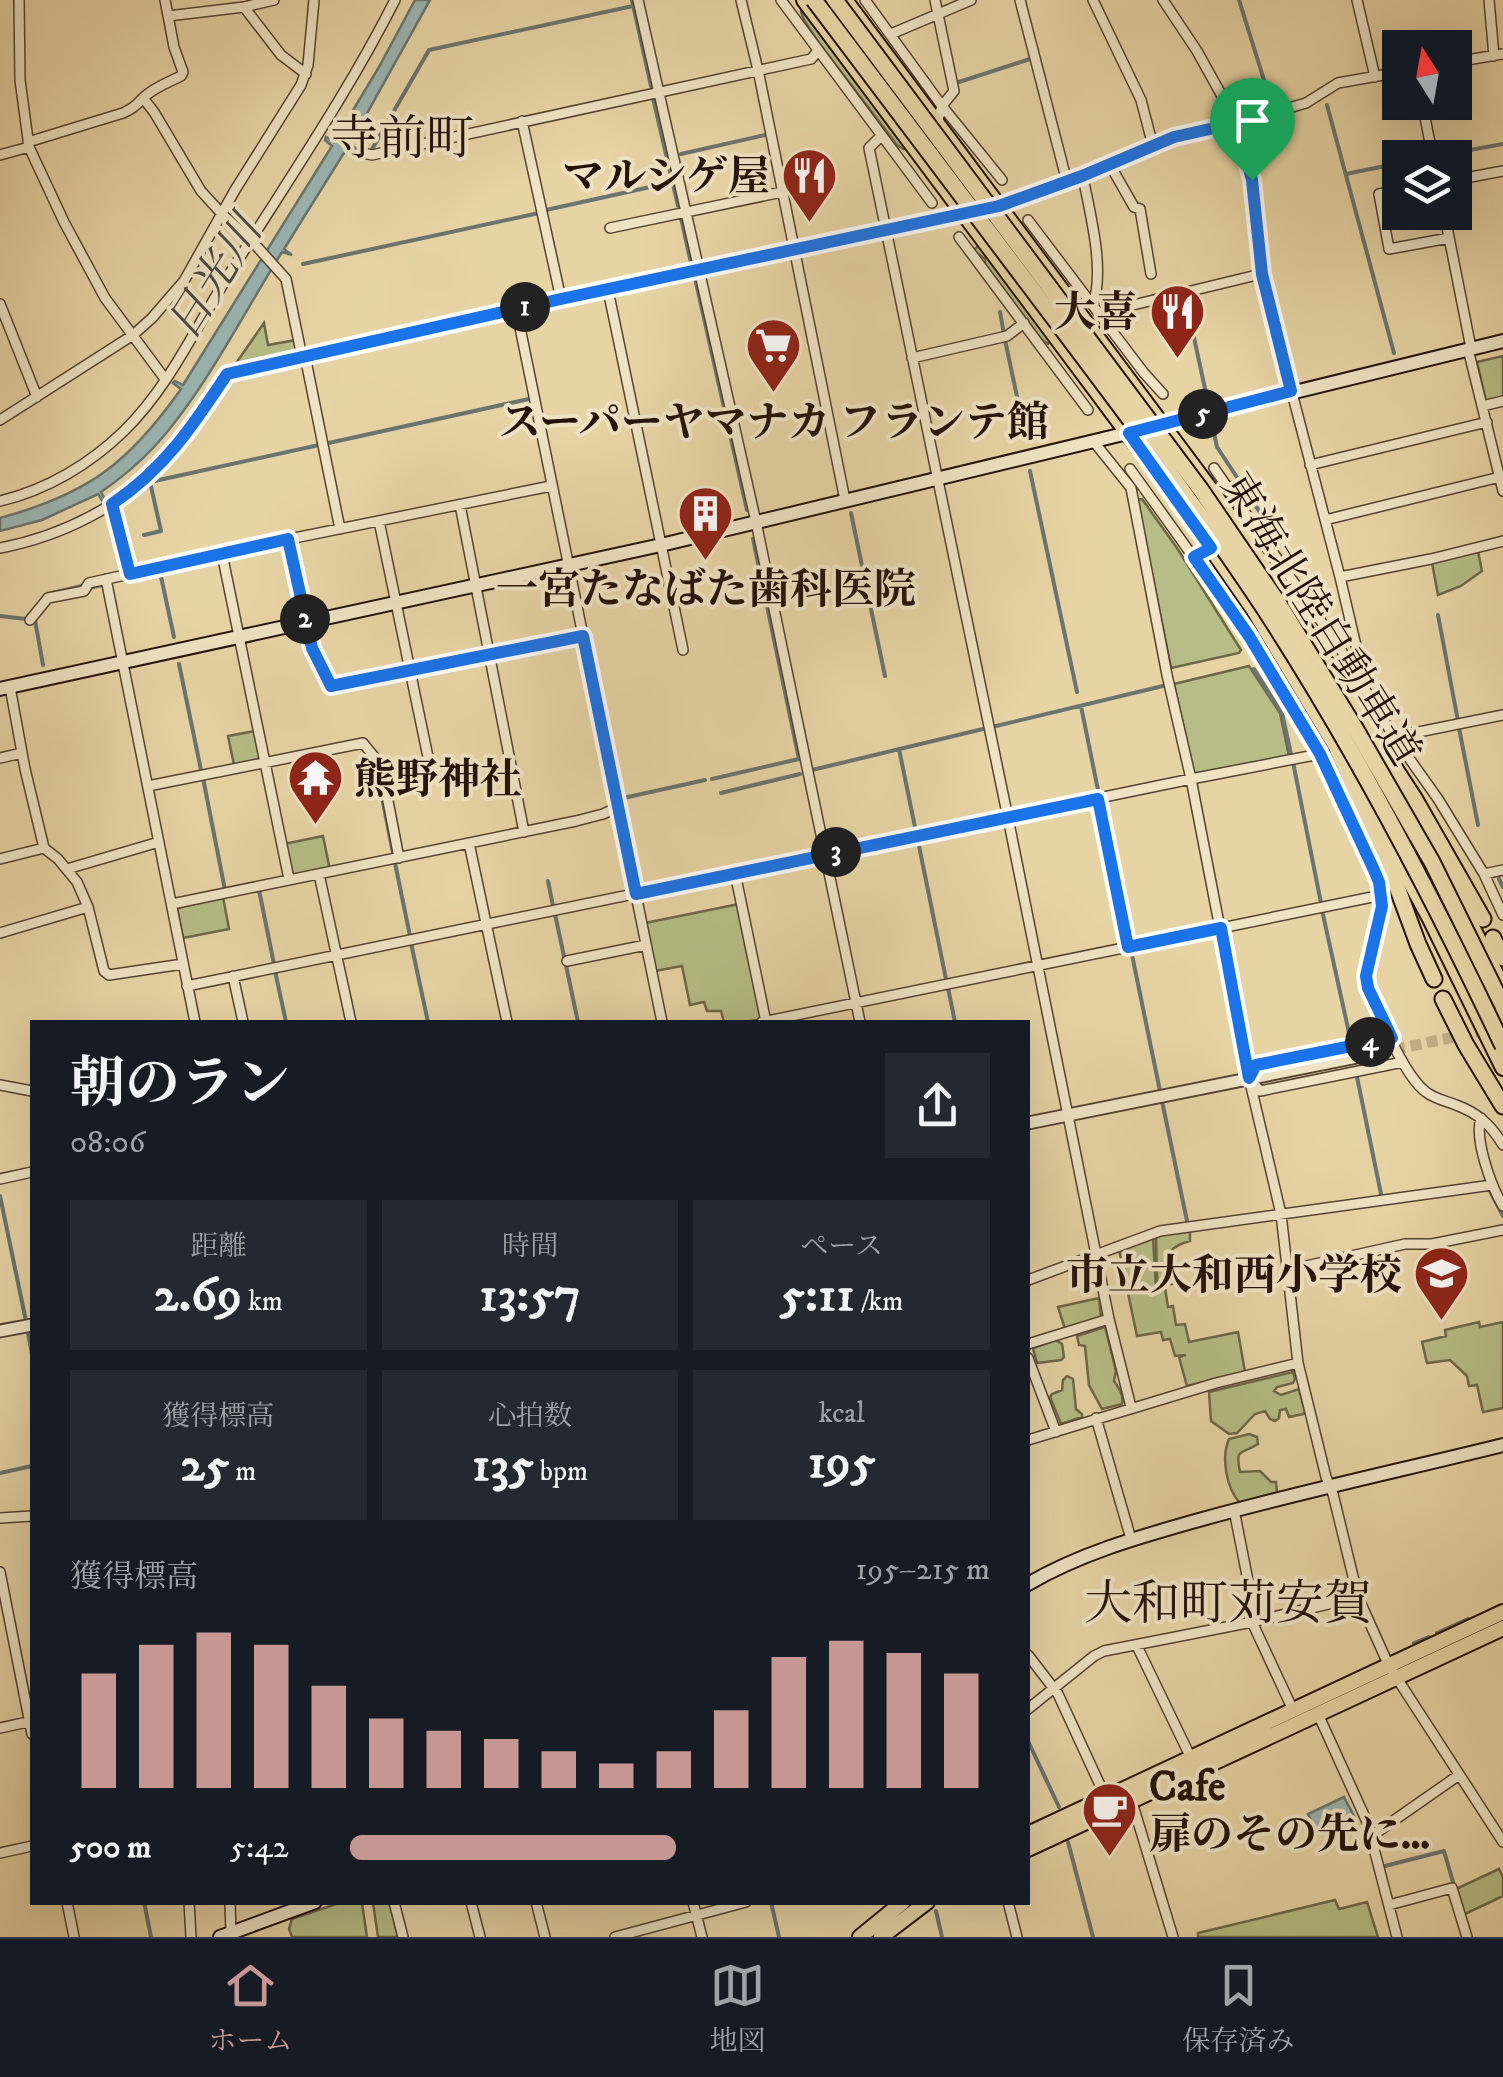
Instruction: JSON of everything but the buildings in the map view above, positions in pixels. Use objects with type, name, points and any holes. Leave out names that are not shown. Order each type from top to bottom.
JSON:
[{"type":"highway","points":[[814,0],[1133,424],[1263,608],[1417,868],[1503,1046]]},
{"type":"highway","name":"東海北陸自動車道","points":[[834,0],[1191,476],[1277,600],[1432,862],[1503,1006]]},
{"type":"highway","points":[[1373,735],[1422,811],[1483,919]]},
{"type":"highway","points":[[1338,751],[1386,857],[1434,979]]},
{"type":"highway","points":[[1493,938],[1503,958]]},
{"type":"highway","points":[[1443,998],[1503,1106]]},
{"type":"main road","points":[[801,0],[1129,433],[1253,609],[1338,751],[1430,920],[1503,1068]]},
{"type":"main road","points":[[844,0],[999,206],[1097,316],[1163,424],[1281,591],[1373,735],[1503,987]]},
{"type":"main road","points":[[5,688],[661,546],[1503,341]]},
{"type":"main road","points":[[1030,1583],[1084,1555],[1130,1540],[1234,1510],[1503,1445]]},
{"type":"main road","points":[[1030,1848],[1318,1714],[1503,1612]]},
{"type":"main road","points":[[1030,1833],[1293,1710],[1503,1628]]},
{"type":"main road","points":[[225,1935],[307,1905]]},
{"type":"main road","points":[[860,1937],[898,1905]]},
{"type":"main road","points":[[881,1937],[923,1905]]},
{"type":"street","points":[[19,0],[20,80],[29,144],[64,222],[99,286],[166,379]]},
{"type":"street","points":[[0,155],[137,107],[143,98],[182,76],[165,0]]},
{"type":"street","points":[[168,16],[274,0]]},
{"type":"street","points":[[0,420],[133,336],[184,281],[306,74],[314,0]]},
{"type":"street","points":[[0,502],[76,469],[122,434],[153,399],[327,122],[395,0]]},
{"type":"street","points":[[638,0],[756,522],[860,1020]]},
{"type":"street","points":[[741,0],[845,500]]},
{"type":"street","points":[[781,0],[932,203]]},
{"type":"street","points":[[795,19],[801,0]]},
{"type":"street","points":[[865,0],[1002,180]]},
{"type":"street","points":[[935,0],[954,91],[942,106],[937,123]]},
{"type":"street","points":[[891,34],[971,0]]},
{"type":"street","points":[[1020,0],[1067,182]]},
{"type":"street","points":[[1094,0],[1141,100],[1153,146]]},
{"type":"street","points":[[1163,0],[1197,50],[1237,123],[1252,180],[1262,274],[1356,650],[1352,667]]},
{"type":"street","points":[[1357,0],[1375,76]]},
{"type":"street","points":[[1472,59],[1499,55],[1490,0]]},
{"type":"street","points":[[244,7],[281,55],[306,74]]},
{"type":"street","points":[[363,153],[812,59],[818,51]]},
{"type":"street","points":[[0,548],[52,534],[112,504],[145,479],[170,456],[227,374],[516,308],[999,206],[1174,137],[1306,103],[1338,84],[1382,75]]},
{"type":"street","points":[[143,98],[201,190],[286,279],[340,529]]},
{"type":"street","points":[[522,121],[561,299]]},
{"type":"street","points":[[881,136],[869,148],[885,230],[1109,1319],[1131,1407]]},
{"type":"street","points":[[896,154],[919,152]]},
{"type":"street","points":[[1110,164],[1134,206],[1140,209],[1151,274]]},
{"type":"street","points":[[1472,176],[1503,170]]},
{"type":"street","points":[[1082,176],[1099,286],[1097,316]]},
{"type":"street","points":[[610,228],[782,192]]},
{"type":"street","points":[[1028,220],[1097,316],[1164,394]]},
{"type":"street","points":[[1386,230],[1389,249],[1449,238]]},
{"type":"street","points":[[1447,230],[1503,491]]},
{"type":"street","points":[[958,238],[1088,410]]},
{"type":"street","points":[[1097,316],[1262,274]]},
{"type":"street","points":[[608,290],[682,650]]},
{"type":"street","points":[[0,304],[36,397]]},
{"type":"street","points":[[516,308],[662,1020]]},
{"type":"street","points":[[912,358],[1007,336],[1024,322]]},
{"type":"street","points":[[1050,357],[1064,348]]},
{"type":"street","points":[[1482,406],[1503,401]]},
{"type":"street","points":[[1310,465],[1487,422]]},
{"type":"street","points":[[1094,442],[1130,488],[1249,1078],[1281,1214],[1298,1364],[1358,1597],[1393,1672],[1503,1842]]},
{"type":"street","points":[[1214,468],[1438,798],[1484,874],[1503,915]]},
{"type":"street","points":[[1130,469],[1249,636],[1320,754],[1359,836],[1382,894],[1366,976],[1368,988],[1403,1062],[1423,1090],[1474,1112],[1492,1126],[1503,1145]]},
{"type":"street","points":[[1324,520],[1500,477]]},
{"type":"street","points":[[1130,488],[1142,484]]},
{"type":"street","points":[[30,620],[48,598],[84,591],[88,583],[552,486]]},
{"type":"street","points":[[1214,494],[1236,499]]},
{"type":"street","points":[[112,504],[130,574]]},
{"type":"street","points":[[460,504],[524,832]]},
{"type":"street","points":[[380,521],[428,757]]},
{"type":"street","points":[[288,539],[312,648],[331,686],[583,636]]},
{"type":"street","points":[[1340,577],[1432,560],[1503,541]]},
{"type":"street","points":[[1194,557],[1211,548]]},
{"type":"street","points":[[222,554],[289,880]]},
{"type":"street","points":[[106,579],[195,1020]]},
{"type":"street","points":[[5,688],[44,848]]},
{"type":"street","points":[[1394,737],[1503,714]]},
{"type":"street","points":[[148,786],[363,743],[381,765],[399,858]]},
{"type":"street","points":[[0,758],[22,753]]},
{"type":"street","points":[[187,986],[1320,754]]},
{"type":"street","points":[[1098,799],[1128,947]]},
{"type":"street","points":[[172,904],[619,812]]},
{"type":"street","points":[[67,869],[159,842]]},
{"type":"street","points":[[469,844],[506,1020]]},
{"type":"street","points":[[0,859],[44,848],[52,852],[77,882],[88,907],[103,966],[109,974],[183,964]]},
{"type":"street","points":[[1484,874],[1503,870]]},
{"type":"street","points":[[736,873],[765,1020]]},
{"type":"street","points":[[320,874],[351,1020]]},
{"type":"street","points":[[775,1020],[1382,894]]},
{"type":"street","points":[[0,933],[88,907]]},
{"type":"street","points":[[567,961],[646,946]]},
{"type":"street","points":[[234,976],[243,1020]]},
{"type":"street","points":[[1249,1078],[1256,1065],[1392,1038]]},
{"type":"street","points":[[1030,1123],[1362,1056]]},
{"type":"street","points":[[1249,1078],[1260,1091],[1403,1062]]},
{"type":"street","points":[[0,1085],[30,1091]]},
{"type":"street","points":[[1481,1118],[1478,1124],[1492,1185],[1503,1206]]},
{"type":"street","points":[[0,1179],[30,1172]]},
{"type":"street","points":[[1030,1279],[1160,1230],[1492,1185]]},
{"type":"street","points":[[1288,1270],[1404,1244],[1432,1244],[1503,1230]]},
{"type":"street","points":[[1030,1343],[1109,1319]]},
{"type":"street","points":[[0,1332],[30,1325]]},
{"type":"street","points":[[1030,1363],[1056,1432]]},
{"type":"street","points":[[1030,1439],[1131,1407],[1298,1364]]},
{"type":"street","points":[[1096,1418],[1130,1540]]},
{"type":"street","points":[[1234,1510],[1254,1621],[1293,1710]]},
{"type":"street","points":[[0,1518],[30,1516]]},
{"type":"street","points":[[0,1572],[30,1716]]},
{"type":"street","points":[[1030,1708],[1104,1651],[1358,1597]]},
{"type":"street","points":[[1137,1646],[1190,1758]]},
{"type":"street","points":[[1030,1658],[1054,1689],[1106,1798]]},
{"type":"street","points":[[1318,1714],[1373,1835],[1397,1937]]},
{"type":"street","points":[[0,1728],[30,1721]]},
{"type":"street","points":[[1373,1835],[1458,1775]]},
{"type":"street","points":[[1132,1802],[1173,1937]]},
{"type":"street","points":[[0,1853],[30,1846]]},
{"type":"street","points":[[1389,1905],[1452,1888],[1466,1937]]},
{"type":"street","points":[[68,1905],[74,1937]]},
{"type":"street","points":[[189,1905],[191,1937]]},
{"type":"street","points":[[225,1935],[230,1905]]},
{"type":"street","points":[[395,1905],[403,1937]]},
{"type":"street","points":[[472,1905],[480,1937]]},
{"type":"street","points":[[537,1905],[545,1937]]},
{"type":"street","points":[[694,1905],[702,1937]]},
{"type":"street","points":[[615,1937],[734,1905]]},
{"type":"street","points":[[1009,1905],[1016,1937]]},
{"type":"green space","points":[[802,7],[911,149],[897,145],[819,43],[804,20]]},
{"type":"green space","points":[[983,243],[1051,341],[1048,344],[985,259],[973,250]]},
{"type":"green space","points":[[264,323],[268,345],[296,340],[295,355],[234,366]]},
{"type":"green space","points":[[1503,356],[1503,398],[1486,402],[1477,362]]},
{"type":"green space","points":[[1142,499],[1177,548],[1241,650],[1239,653],[1171,668],[1137,500]]},
{"type":"green space","points":[[1478,551],[1482,571],[1461,586],[1438,595],[1432,563]]},
{"type":"green space","points":[[1249,666],[1280,713],[1289,756],[1194,774],[1174,684]]},
{"type":"green space","points":[[255,731],[260,756],[234,765],[228,736]]},
{"type":"green space","points":[[323,836],[330,870],[291,877],[284,844]]},
{"type":"green space","points":[[223,897],[229,929],[183,938],[177,908]]},
{"type":"green space","points":[[739,904],[763,1019],[723,1020],[721,1011],[707,1011],[704,1002],[690,1005],[682,966],[655,971],[645,923]]},
{"type":"green space","points":[[1190,1231],[1190,1241],[1175,1248],[1167,1259],[1168,1271],[1178,1281],[1160,1284],[1156,1238]]},
{"type":"green space","points":[[1153,1237],[1156,1287],[1165,1288],[1176,1325],[1185,1324],[1189,1342],[1238,1332],[1245,1372],[1187,1386],[1179,1357],[1186,1355],[1175,1356],[1170,1339],[1163,1340],[1161,1332],[1137,1336],[1119,1250]]},
{"type":"green space","points":[[1099,1298],[1101,1318],[1065,1329],[1058,1307]]},
{"type":"green space","points":[[1479,1322],[1480,1327],[1503,1322],[1503,1408],[1483,1412],[1477,1385],[1469,1386],[1467,1376],[1450,1360],[1427,1363],[1422,1342],[1446,1336],[1445,1330]]},
{"type":"green space","points":[[1105,1327],[1122,1404],[1102,1409],[1089,1385],[1085,1346],[1079,1345],[1077,1336]]},
{"type":"green space","points":[[1056,1340],[1062,1344],[1064,1357],[1037,1363],[1033,1348]]},
{"type":"green space","points":[[1293,1372],[1293,1383],[1274,1391],[1281,1395],[1299,1389],[1303,1414],[1289,1417],[1286,1409],[1280,1410],[1275,1421],[1265,1411],[1255,1414],[1237,1433],[1229,1434],[1211,1421],[1209,1392]]},
{"type":"green space","points":[[1067,1376],[1073,1379],[1076,1409],[1082,1417],[1061,1424],[1050,1397],[1062,1390]]},
{"type":"green space","points":[[1249,1434],[1257,1437],[1258,1444],[1239,1455],[1240,1472],[1260,1471],[1276,1482],[1277,1492],[1240,1503],[1228,1481],[1225,1454],[1229,1439]]},
{"type":"green space","points":[[1499,1869],[1503,1896],[1463,1915],[1456,1889]]},
{"type":"green space","points":[[1335,1900],[1339,1909],[1367,1902],[1378,1937],[1198,1937],[1198,1933]]},
{"type":"green space","points":[[333,1905],[362,1905],[367,1937],[292,1937],[292,1919]]},
{"type":"green space","points":[[373,1905],[390,1905],[398,1937],[378,1937]]},
{"type":"water","points":[[415,0],[430,0],[350,144],[356,151],[347,148],[284,249],[292,255],[282,252],[206,378],[172,426],[142,459],[101,492],[105,505],[98,494],[42,520],[0,531],[0,518],[58,498],[104,472],[162,415],[181,389],[173,383],[183,385],[332,146],[326,137],[334,142]]},
{"type":"water","points":[[1344,1797],[1354,1816],[1318,1834],[1308,1814]]},
{"type":"waterway","points":[[632,0],[651,86]]},
{"type":"waterway","points":[[1239,0],[1273,109]]},
{"type":"waterway","points":[[371,151],[429,50],[633,6]]},
{"type":"waterway","points":[[959,82],[1030,59]]},
{"type":"waterway","points":[[653,98],[678,206]]},
{"type":"waterway","points":[[1327,105],[1394,353]]},
{"type":"waterway","points":[[681,154],[765,135]]},
{"type":"waterway","points":[[1472,150],[1503,144]]},
{"type":"waterway","points":[[1346,174],[1382,167]]},
{"type":"waterway","points":[[546,210],[673,182]]},
{"type":"waterway","points":[[303,264],[539,213]]},
{"type":"waterway","points":[[681,218],[691,263]]},
{"type":"waterway","points":[[695,278],[747,510]]},
{"type":"waterway","points":[[1185,296],[1207,398]]},
{"type":"waterway","points":[[1000,312],[1004,334]]},
{"type":"waterway","points":[[305,351],[428,324]]},
{"type":"waterway","points":[[1005,340],[1026,439]]},
{"type":"waterway","points":[[324,444],[529,399]]},
{"type":"waterway","points":[[1213,429],[1217,447],[1294,564]]},
{"type":"waterway","points":[[144,535],[161,531],[150,482],[319,445]]},
{"type":"waterway","points":[[1030,471],[1077,692]]},
{"type":"waterway","points":[[851,513],[885,676]]},
{"type":"waterway","points":[[712,779],[799,759],[753,539]]},
{"type":"waterway","points":[[152,573],[216,560]]},
{"type":"waterway","points":[[160,572],[174,637]]},
{"type":"waterway","points":[[89,588],[102,585]]},
{"type":"waterway","points":[[48,594],[82,586]]},
{"type":"waterway","points":[[1438,615],[1458,721]]},
{"type":"waterway","points":[[0,616],[28,616]]},
{"type":"waterway","points":[[35,620],[43,665]]},
{"type":"waterway","points":[[179,664],[201,770]]},
{"type":"waterway","points":[[1254,669],[1282,713],[1291,754]]},
{"type":"waterway","points":[[992,727],[1167,685]]},
{"type":"waterway","points":[[1081,706],[1099,795]]},
{"type":"waterway","points":[[1459,728],[1478,825]]},
{"type":"waterway","points":[[812,770],[983,729]]},
{"type":"waterway","points":[[899,749],[916,832]]},
{"type":"waterway","points":[[1293,762],[1321,903]]},
{"type":"waterway","points":[[376,766],[393,853]]},
{"type":"waterway","points":[[721,793],[800,774]]},
{"type":"waterway","points":[[203,778],[225,890]]},
{"type":"waterway","points":[[619,799],[705,780]]},
{"type":"waterway","points":[[918,841],[946,979]]},
{"type":"waterway","points":[[395,863],[410,936]]},
{"type":"waterway","points":[[1499,879],[1503,887]]},
{"type":"waterway","points":[[548,881],[553,906]]},
{"type":"waterway","points":[[256,891],[259,890],[274,964]]},
{"type":"waterway","points":[[1322,910],[1351,1042]]},
{"type":"waterway","points":[[555,914],[578,1020]]},
{"type":"waterway","points":[[411,943],[428,1020]]},
{"type":"waterway","points":[[1131,950],[1160,1091]]},
{"type":"waterway","points":[[275,971],[286,1020]]},
{"type":"waterway","points":[[948,988],[955,1020]]},
{"type":"waterway","points":[[1357,1077],[1381,1194]]},
{"type":"waterway","points":[[1162,1101],[1187,1221]]},
{"type":"waterway","points":[[1489,1189],[1503,1216]]},
{"type":"waterway","points":[[0,1196],[26,1321]]},
{"type":"waterway","points":[[28,1333],[30,1344]]},
{"type":"waterway","points":[[0,1473],[30,1466]]},
{"type":"waterway","points":[[1437,1633],[1468,1619]]},
{"type":"waterway","points":[[1414,1643],[1429,1637]]},
{"type":"waterway","points":[[1030,1745],[1059,1807]]},
{"type":"waterway","points":[[1068,1842],[1093,1937]]},
{"type":"waterway","points":[[1385,1866],[1444,1851],[1455,1889]]},
{"type":"waterway","points":[[145,1905],[151,1937]]},
{"type":"waterway","points":[[772,1905],[779,1937]]},
{"type":"waterway","points":[[936,1911],[942,1937]]},
{"type":"tunnel","points":[[1362,1056],[1503,1027]]},
{"type":"place","name":"マルシゲ屋","points":[[809,224]]},
{"type":"place","name":"大喜","points":[[1177,360]]},
{"type":"place","name":"スーパーヤマナカ フランテ館","points":[[774,395]]},
{"type":"place","name":"一宮たなばた歯科医院","points":[[706,562]]},
{"type":"place","name":"熊野神社","points":[[315,827]]},
{"type":"place","name":"市立大和西小学校","points":[[1441,1323]]},
{"type":"place","name":"Cafe 扉のその先に…","points":[[1110,1858]]},
{"type":"district","name":"寺前町","points":[[402,137]]},
{"type":"district","name":"大和町苅安賀","points":[[1228,1602]]},
{"type":"route","points":[[1237,123],[1252,180],[1262,274],[1291,391],[1129,433],[1211,548],[1194,557],[1249,636],[1320,754],[1374,870],[1382,906],[1366,976],[1392,1038],[1256,1065],[1249,1078],[1221,928],[1128,947],[1098,799],[636,894],[583,636],[331,686],[312,648],[288,539],[130,574],[112,504],[170,456],[227,374],[999,206],[1174,137],[1237,123]]},
{"type":"water label","name":"日光川","points":[[213,277]]}]
